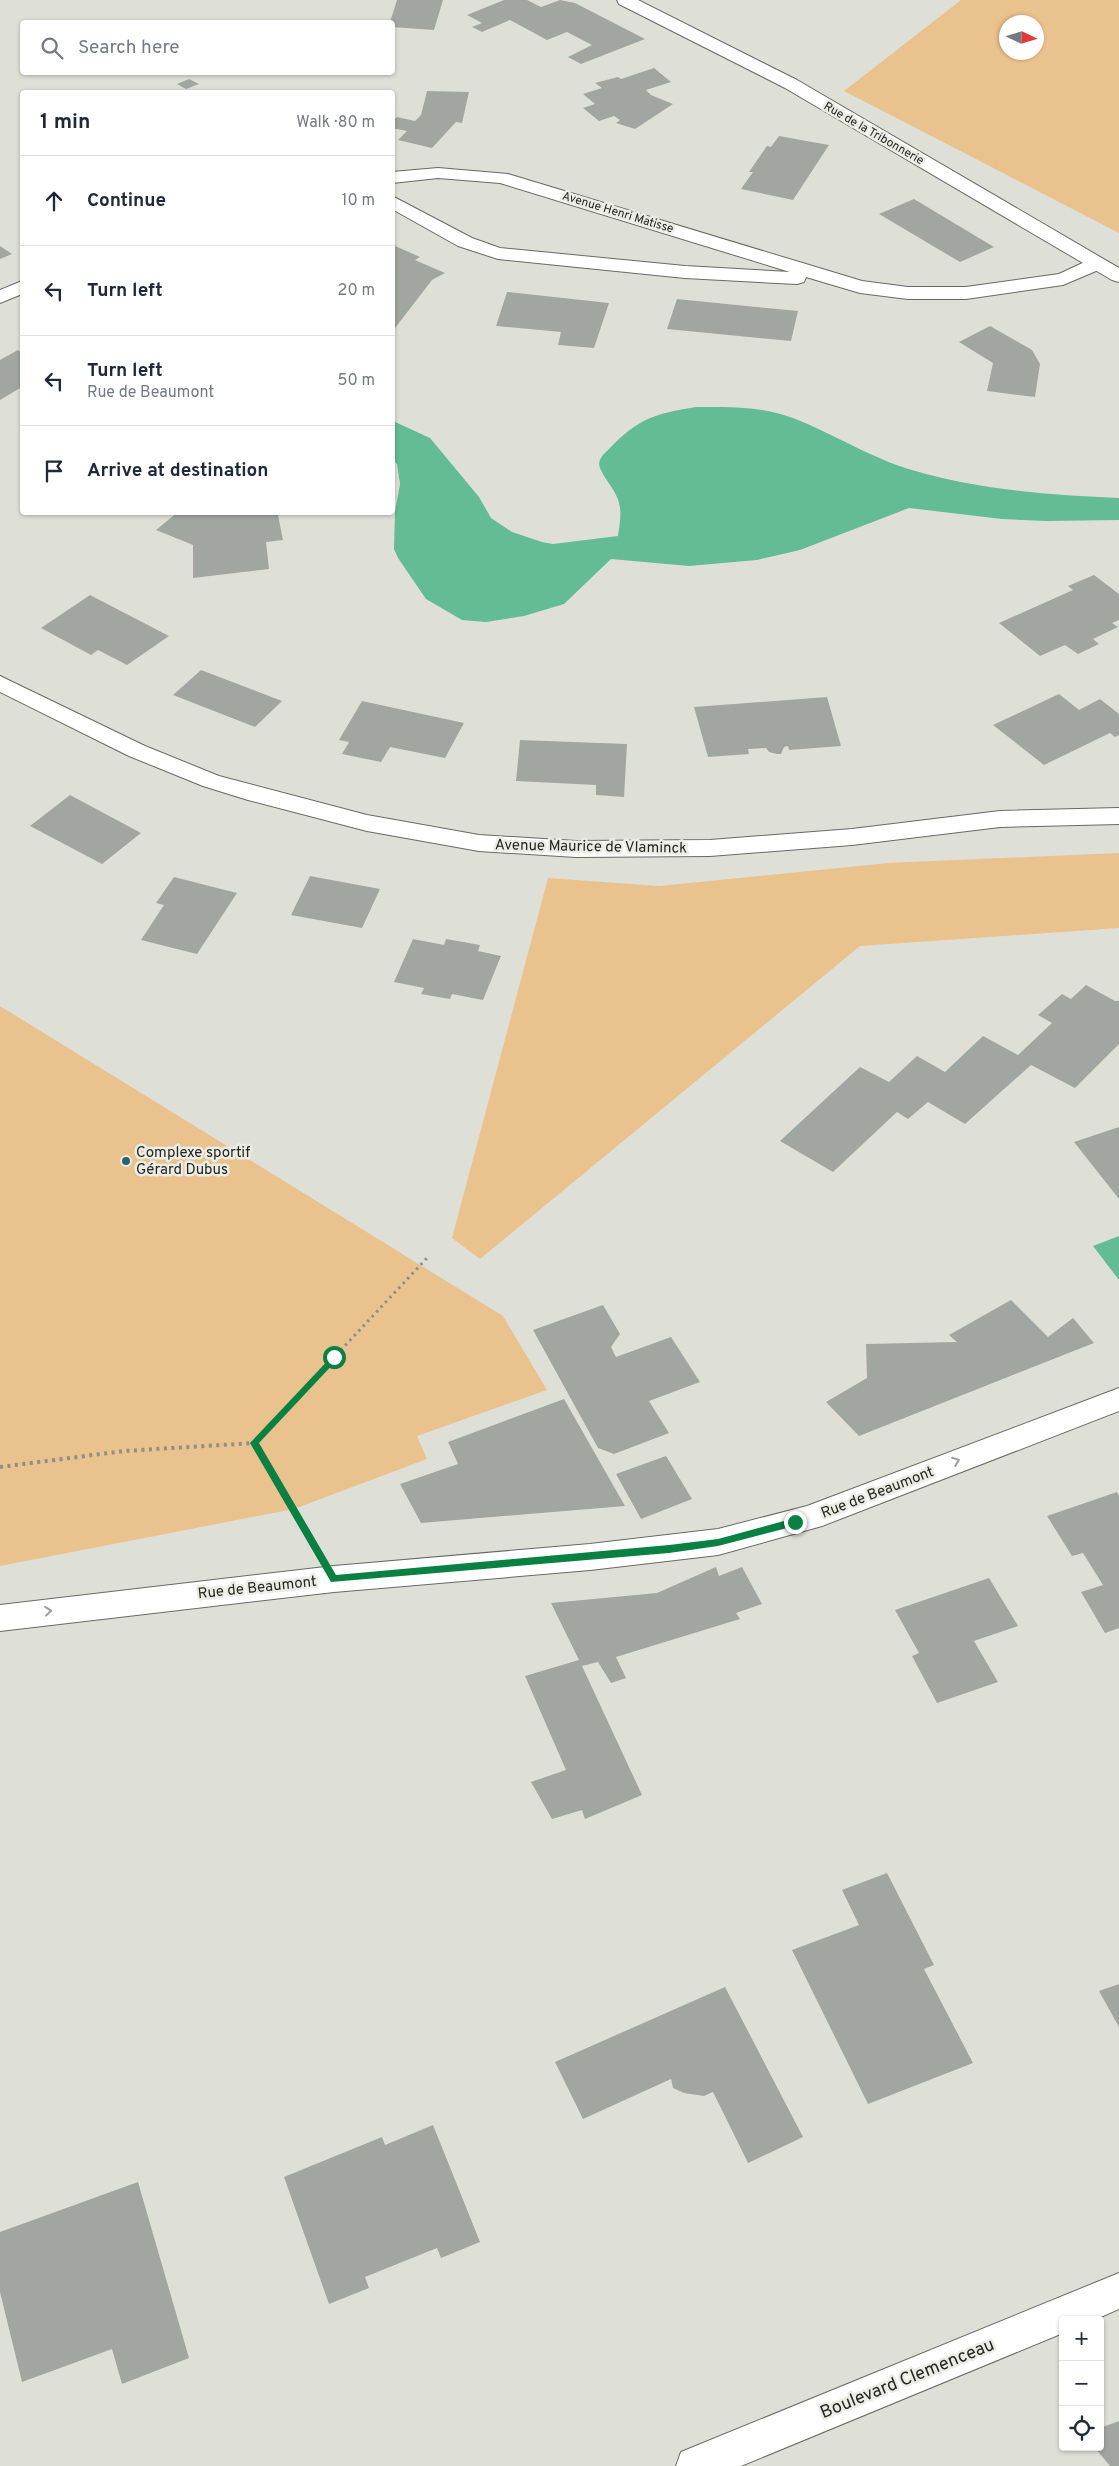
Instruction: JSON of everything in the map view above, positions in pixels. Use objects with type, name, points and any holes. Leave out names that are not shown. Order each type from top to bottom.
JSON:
[{"type":"street","name":"Rue de la Tribonnerie","points":[[625,0],[791,84],[1119,276]]},
{"type":"street","name":"Avenue Henri Matisse","points":[[395,178],[438,173],[502,178],[860,287],[908,292],[966,293],[1064,279],[1096,264]]},
{"type":"street","name":"Avenue Henri Matisse","points":[[395,202],[465,242],[498,252],[685,272],[838,281]]},
{"type":"street","points":[[0,297],[20,288]]},
{"type":"street","name":"Avenue Maurice de Vlaminck","points":[[0,682],[138,751],[211,780],[367,823],[479,843],[576,849],[710,848],[852,837],[1000,819],[1119,816]]},
{"type":"street","name":"Rue de Beaumont","points":[[0,1618],[334,1579],[590,1557],[718,1542],[811,1517],[1119,1399]]},
{"type":"street","name":"Boulevard Clemenceau","points":[[695,2466],[1119,2291]]},
{"type":"path","points":[[0,1467],[124,1451],[254,1443],[427,1258]]},
{"type":"path","points":[[254,1443],[334,1579]]},
{"type":"shaded area","points":[[961,0],[1119,0],[1119,233],[844,91]]},
{"type":"shaded area","points":[[696,407],[745,408],[769,411],[808,424],[867,453],[897,465],[937,477],[989,487],[1041,493],[1119,498],[1119,520],[1046,521],[1002,519],[909,508],[800,550],[757,560],[689,566],[611,559],[564,604],[524,616],[486,622],[462,620],[426,599],[398,558],[394,549],[395,512],[400,484],[397,464],[395,462],[395,422],[430,438],[479,497],[491,518],[512,532],[553,544],[618,536],[620,505],[600,468],[599,462],[605,453],[629,430],[648,419],[669,412]]},
{"type":"shaded area","points":[[1119,853],[1119,928],[860,946],[480,1259],[452,1238],[548,878],[659,886],[888,863]]},
{"type":"shaded area","name":"Complexe sportif Gérard Dubus","points":[[0,1006],[503,1316],[547,1390],[417,1436],[427,1459],[294,1509],[0,1566]]},
{"type":"shaded area","points":[[1119,1236],[1119,1280],[1093,1246]]},
{"type":"building","points":[[397,0],[443,0],[434,30],[395,27],[395,20],[391,20]]},
{"type":"building","points":[[504,0],[527,0],[541,7],[560,0],[575,3],[645,39],[581,64],[568,57],[592,45],[567,32],[547,40],[510,20],[482,32],[472,27],[482,23],[467,15]]},
{"type":"building","points":[[654,68],[671,82],[646,90],[651,95],[673,104],[635,129],[616,123],[620,120],[614,116],[599,121],[583,108],[595,104],[583,94],[602,88],[595,83],[618,77],[621,79]]},
{"type":"building","points":[[189,79],[199,84],[186,89],[177,84]]},
{"type":"building","points":[[427,91],[469,92],[462,123],[456,122],[432,148],[398,140],[407,131],[395,129],[395,119],[397,117],[415,121],[421,115]]},
{"type":"building","points":[[779,136],[829,145],[793,200],[741,189],[753,172],[749,172],[767,146],[771,147]]},
{"type":"building","points":[[914,199],[994,247],[960,262],[879,214]]},
{"type":"building","points":[[0,246],[12,254],[0,259]]},
{"type":"building","points":[[395,246],[420,257],[415,260],[445,273],[432,280],[395,328]]},
{"type":"building","points":[[507,292],[609,303],[594,348],[558,345],[561,332],[496,326]]},
{"type":"building","points":[[677,299],[798,311],[791,341],[667,329]]},
{"type":"building","points":[[990,326],[1032,350],[1040,364],[1035,397],[987,391],[993,363],[959,342]]},
{"type":"building","points":[[18,350],[20,352],[20,388],[0,400],[0,360]]},
{"type":"building","points":[[174,515],[278,515],[283,540],[266,542],[269,569],[193,578],[193,545],[156,530]]},
{"type":"building","points":[[1094,575],[1119,594],[1119,620],[1112,623],[1118,627],[1093,639],[1099,644],[1078,654],[1065,645],[1040,656],[999,623],[1073,590],[1068,586]]},
{"type":"building","points":[[90,595],[169,636],[127,665],[98,650],[91,655],[41,628]]},
{"type":"building","points":[[201,670],[282,701],[255,727],[173,695]]},
{"type":"building","points":[[1059,694],[1079,710],[1100,699],[1119,714],[1119,735],[1115,737],[1110,733],[1044,765],[993,725]]},
{"type":"building","points":[[827,697],[841,746],[789,750],[788,746],[784,747],[781,754],[769,752],[766,748],[748,749],[749,754],[708,757],[694,707]]},
{"type":"building","points":[[362,701],[464,723],[445,758],[390,747],[381,762],[342,754],[349,742],[339,740]]},
{"type":"building","points":[[520,740],[627,744],[624,797],[596,795],[596,785],[516,781]]},
{"type":"building","points":[[70,795],[141,833],[102,864],[30,826]]},
{"type":"building","points":[[310,876],[380,889],[362,928],[291,915]]},
{"type":"building","points":[[174,877],[237,893],[197,954],[141,940],[164,905],[156,903]]},
{"type":"building","points":[[413,939],[444,945],[446,939],[480,945],[478,951],[501,956],[483,1000],[452,994],[450,999],[421,994],[424,988],[394,982]]},
{"type":"building","points":[[1086,985],[1115,1001],[1119,1001],[1119,1044],[1075,1088],[1031,1065],[965,1124],[928,1102],[908,1119],[897,1112],[833,1172],[780,1141],[860,1067],[889,1082],[917,1056],[945,1072],[983,1036],[1018,1055],[1052,1023],[1038,1015],[1062,994],[1071,999]]},
{"type":"building","points":[[1119,1127],[1119,1199],[1074,1142]]},
{"type":"building","points":[[1011,1300],[1048,1337],[1073,1318],[1094,1343],[859,1436],[826,1402],[867,1378],[866,1344],[957,1342],[949,1335]]},
{"type":"building","points":[[603,1305],[620,1334],[611,1347],[616,1357],[671,1337],[700,1382],[649,1401],[669,1433],[614,1454],[598,1448],[533,1330]]},
{"type":"building","points":[[564,1399],[625,1506],[421,1523],[400,1484],[458,1464],[448,1442]]},
{"type":"building","points":[[666,1456],[692,1499],[641,1519],[616,1474]]},
{"type":"building","points":[[1117,1492],[1119,1496],[1119,1628],[1105,1633],[1081,1592],[1103,1585],[1083,1553],[1072,1556],[1047,1516]]},
{"type":"building","points":[[716,1567],[719,1576],[742,1567],[762,1604],[736,1613],[740,1619],[616,1657],[626,1678],[611,1683],[598,1662],[582,1666],[642,1795],[585,1819],[582,1810],[552,1819],[531,1782],[566,1770],[525,1676],[579,1660],[551,1603],[657,1593]]},
{"type":"building","points":[[989,1578],[1018,1626],[974,1641],[998,1682],[937,1703],[912,1656],[919,1653],[895,1610]]},
{"type":"building","points":[[887,1873],[934,1965],[924,1969],[973,2063],[868,2104],[792,1950],[859,1925],[842,1890]]},
{"type":"building","points":[[1119,1984],[1119,2027],[1099,1991]]},
{"type":"building","points":[[725,1987],[803,2137],[748,2163],[713,2092],[704,2096],[684,2093],[673,2088],[671,2079],[583,2119],[555,2062]]},
{"type":"building","points":[[433,2125],[480,2242],[441,2258],[437,2248],[365,2277],[369,2288],[329,2304],[284,2177],[382,2137],[385,2145]]},
{"type":"building","points":[[138,2182],[189,2358],[122,2384],[112,2349],[22,2382],[0,2292],[0,2232]]},
{"type":"building","points":[[1119,2421],[1119,2466],[1110,2466],[1097,2451],[1104,2451],[1104,2427]]},
{"type":"place","name":"Complexe sportif Gérard Dubus","points":[[126,1161]]},
{"type":"route","points":[[334,1357],[254,1443],[334,1579],[669,1549],[718,1542],[795,1522]]}]
